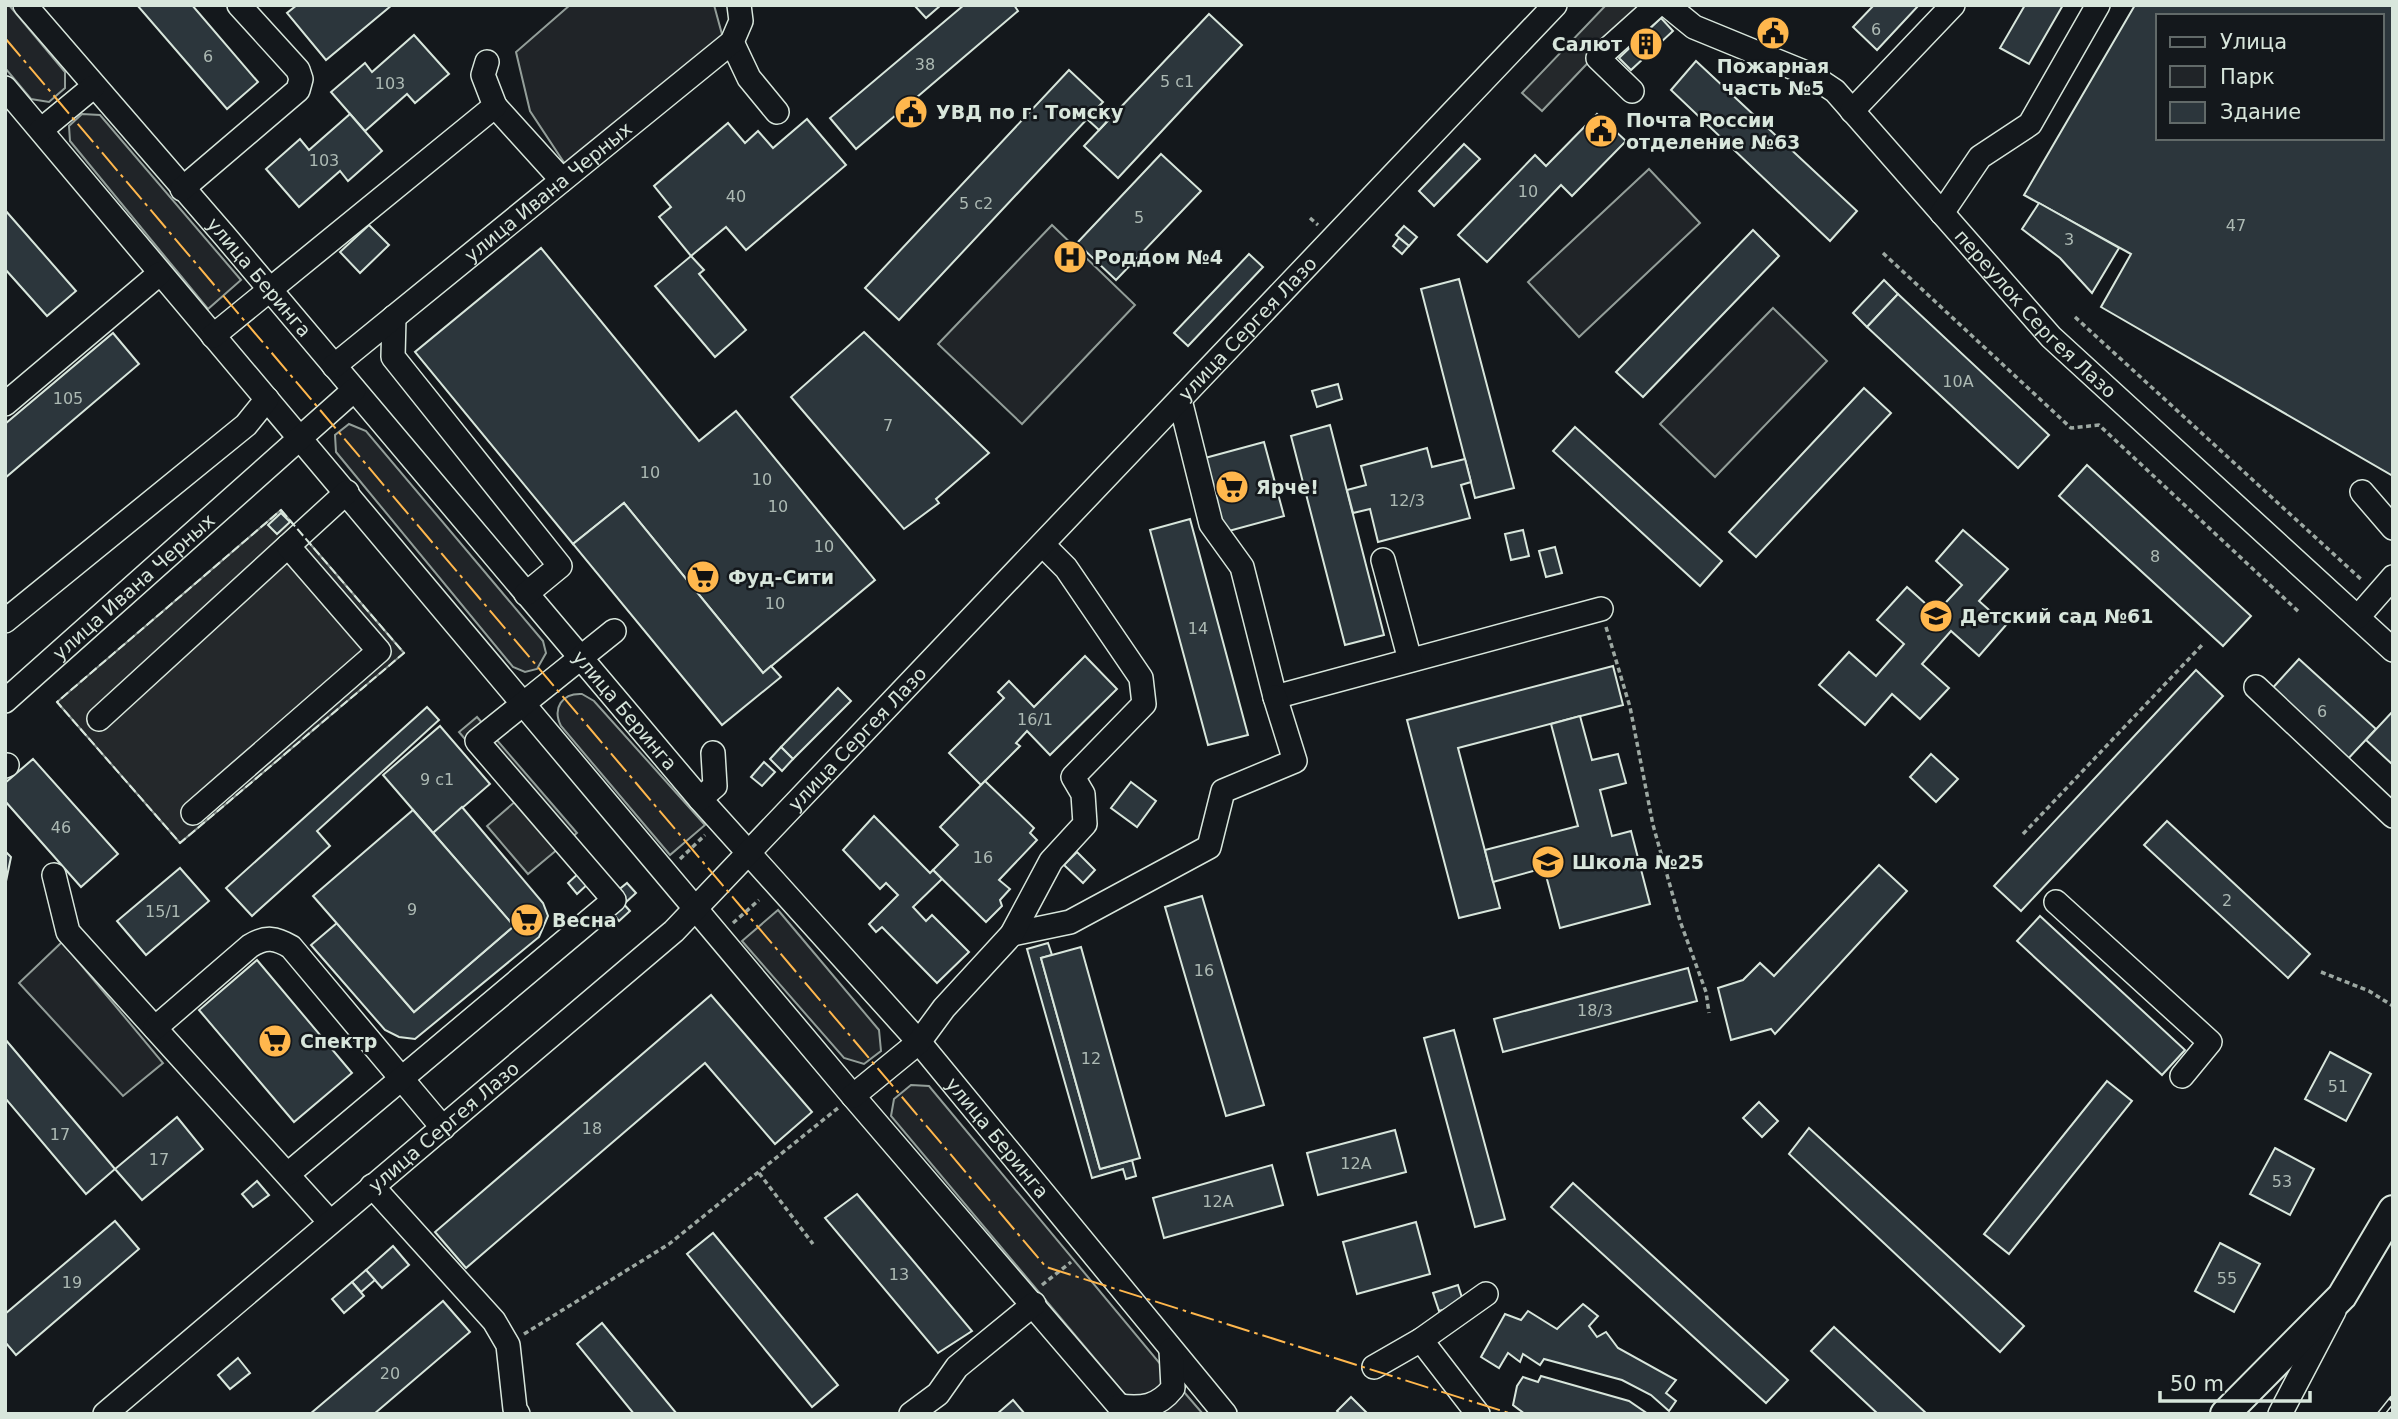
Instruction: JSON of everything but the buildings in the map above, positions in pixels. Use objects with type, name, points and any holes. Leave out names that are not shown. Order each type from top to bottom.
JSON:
[{"type":"main road","points":[[2225,1414],[2342,1296],[2393,1210]]},
{"type":"street","name":"улица Беринга","points":[[25,5],[700,799],[919,1042],[1225,1414]]},
{"type":"street","points":[[182,189],[298,90],[302,79],[298,70],[239,5]]},
{"type":"street","points":[[739,5],[741,21],[732,42],[749,78],[777,112]]},
{"type":"street","points":[[1632,91],[1598,58],[1657,5]]},
{"type":"street","name":"переулок Сергея Лазо","points":[[1667,5],[1694,27],[1811,75],[1835,91],[2051,337],[2393,650]]},
{"type":"street","points":[[1852,111],[1953,5]]},
{"type":"street","points":[[1942,213],[1980,157],[2030,124],[2098,5]]},
{"type":"street","name":"улица Сергея Лазо","points":[[105,1414],[674,931],[1180,400],[1545,9]]},
{"type":"street","name":"улица Ивана Черных","points":[[334,366],[732,42]]},
{"type":"street","points":[[487,62],[483,75],[495,107],[562,180]]},
{"type":"street","points":[[41,130],[93,87]]},
{"type":"street","points":[[5,88],[853,1096],[1036,1297],[1122,1410],[1148,1407],[1163,1401],[1173,1388],[1171,1350]]},
{"type":"street","points":[[213,336],[495,107]]},
{"type":"street","points":[[5,404],[159,274]]},
{"type":"street","points":[[394,317],[393,357],[560,566],[526,594]]},
{"type":"street","name":"улица Ивана Черных","points":[[5,701],[354,390]]},
{"type":"street","points":[[5,621],[246,425],[267,400]]},
{"type":"street","points":[[1012,934],[1070,922],[1209,847],[1223,791],[1295,761],[1275,697],[1242,566],[1211,524],[1180,400]]},
{"type":"street","points":[[99,719],[346,492]]},
{"type":"street","points":[[2362,492],[2393,528]]},
{"type":"street","points":[[853,1096],[919,1042],[944,1009],[1012,934],[1051,861],[1085,824],[1083,794],[1073,777],[1144,704],[1141,678],[1066,568],[1043,545]]},
{"type":"street","points":[[193,813],[379,651],[288,546]]},
{"type":"street","points":[[1383,559],[1410,660]]},
{"type":"street","points":[[2358,617],[2385,585]]},
{"type":"street","points":[[1275,697],[1601,609]]},
{"type":"street","points":[[288,1174],[614,900],[477,741],[614,632]]},
{"type":"street","points":[[2256,687],[2393,816]]},
{"type":"street","points":[[700,799],[715,786],[713,753]]},
{"type":"street","points":[[54,875],[68,932],[330,1222]]},
{"type":"street","points":[[2056,902],[2210,1042],[2182,1076]]},
{"type":"street","points":[[155,1028],[250,946],[263,938],[279,940],[291,947],[443,1128]]},
{"type":"street","points":[[372,1186],[494,1321],[508,1345],[515,1409],[518,1414]]},
{"type":"street","points":[[1374,1367],[1421,1340],[1486,1294]]},
{"type":"street","points":[[2280,1414],[2342,1296]]},
{"type":"street","points":[[911,1414],[938,1394],[957,1367],[1036,1297]]},
{"type":"street","points":[[1421,1340],[1478,1414]]},
{"type":"path","points":[[1883,253],[2071,428],[2098,425],[2300,613]]},
{"type":"path","points":[[2075,317],[2385,585]]},
{"type":"path","points":[[1601,609],[1630,707],[1653,825],[1680,921],[1706,992],[1709,1013]]},
{"type":"path","points":[[2023,834],[2203,644]]},
{"type":"path","points":[[676,863],[708,832]]},
{"type":"path","points":[[729,926],[759,900]]},
{"type":"path","points":[[2321,972],[2368,991],[2393,1006]]},
{"type":"path","points":[[508,1345],[669,1244],[853,1096]]},
{"type":"path","points":[[759,1173],[813,1244]]},
{"type":"path","points":[[1036,1297],[1071,1262]]},
{"type":"green space","points":[[5,5],[9,5],[65,72],[65,88],[49,102],[31,99],[5,68]]},
{"type":"green space","points":[[570,5],[714,5],[723,38],[565,164],[530,111],[516,52]]},
{"type":"green space","points":[[82,114],[100,115],[241,280],[208,309],[70,141],[69,126]]},
{"type":"green space","points":[[1649,169],[1700,223],[1579,337],[1528,282]]},
{"type":"green space","points":[[1052,225],[1135,305],[1022,424],[938,344]]},
{"type":"green space","points":[[1773,308],[1827,361],[1715,477],[1660,424]]},
{"type":"green space","points":[[349,424],[366,431],[543,641],[546,653],[537,669],[525,672],[513,667],[336,452],[335,435]]},
{"type":"green space","points":[[582,694],[594,701],[705,825],[670,855],[561,726],[558,708],[561,703],[569,696]]},
{"type":"green space","points":[[778,910],[879,1030],[881,1051],[864,1064],[844,1058],[742,941]]},
{"type":"green space","points":[[62,942],[163,1063],[123,1096],[19,983]]},
{"type":"green space","points":[[911,1085],[929,1086],[1162,1366],[1162,1384],[1146,1398],[1127,1397],[891,1116],[894,1099]]},
{"type":"green space","points":[[1184,1392],[1203,1414],[1159,1414]]},
{"type":"shaded area","points":[[1606,5],[1643,5],[1542,111],[1522,93]]},
{"type":"shaded area","points":[[281,510],[404,653],[180,843],[57,702]]},
{"type":"shaded area","points":[[477,717],[577,833],[528,874],[487,826],[517,800],[459,732]]},
{"type":"railway","points":[[2381,1414],[2393,1399]]},
{"type":"fence","points":[[281,510],[404,653],[180,843],[57,702],[281,510]]},
{"type":"power","points":[[5,38],[1046,1267],[1512,1414]]},
{"type":"place","name":"Пожарная часть №5","points":[[1773,33]]},
{"type":"place","name":"Салют","points":[[1646,44]]},
{"type":"place","name":"УВД по г. Томску","points":[[911,112]]},
{"type":"place","name":"Почта России отделение №63","points":[[1601,131]]},
{"type":"place","name":"Роддом №4","points":[[1070,257]]},
{"type":"place","name":"Ярче!","points":[[1232,487]]},
{"type":"place","name":"Фуд-Сити","points":[[703,577]]},
{"type":"place","name":"Детский сад №61","points":[[1936,616]]},
{"type":"place","name":"Школа №25","points":[[1548,862]]},
{"type":"place","name":"Весна","points":[[527,920]]},
{"type":"place","name":"Спектр","points":[[275,1041]]}]
